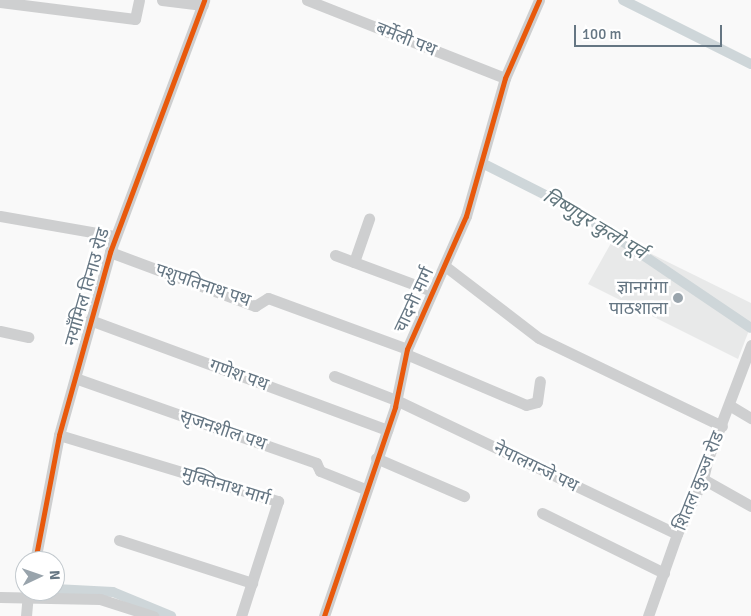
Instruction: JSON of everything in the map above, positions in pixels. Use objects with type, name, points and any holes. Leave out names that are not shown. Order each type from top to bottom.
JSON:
[{"type":"street","points":[[0,2],[135,19],[139,0]]},
{"type":"street","points":[[162,0],[203,2]]},
{"type":"street","name":"बर्मेली पथ","points":[[307,0],[505,78]]},
{"type":"street","name":"चादनी मार्ग","points":[[324,616],[365,489],[387,430],[396,400],[406,351],[466,216],[505,78],[539,0]]},
{"type":"street","name":"नयाँमिल तिनाउ रोड","points":[[36,551],[59,435],[110,252],[203,2]]},
{"type":"street","points":[[0,216],[115,236]]},
{"type":"street","points":[[354,262],[368,218]]},
{"type":"street","name":"पशुपतिनाथ पथ","points":[[110,252],[255,306],[268,298],[406,351]]},
{"type":"street","points":[[336,255],[432,292]]},
{"type":"street","points":[[445,266],[539,338],[722,426]]},
{"type":"street","name":"गणेश पथ","points":[[90,320],[387,430]]},
{"type":"street","points":[[0,331],[28,337]]},
{"type":"street","name":"शितल कुञ्ज रोड","points":[[648,616],[677,534],[703,479],[750,347]]},
{"type":"street","points":[[406,351],[526,405],[537,402],[540,381]]},
{"type":"street","name":"नेपालगन्जे पथ","points":[[334,376],[396,400],[677,534]]},
{"type":"street","name":"सृजनशील पथ","points":[[75,378],[316,463],[320,471],[365,489]]},
{"type":"street","points":[[729,405],[751,418]]},
{"type":"street","name":"मुक्तिनाथ मार्ग","points":[[59,435],[278,501],[241,616]]},
{"type":"street","points":[[376,458],[464,496]]},
{"type":"street","points":[[703,479],[751,506]]},
{"type":"street","points":[[542,513],[664,573]]},
{"type":"street","points":[[120,540],[252,583]]},
{"type":"street","points":[[0,597],[15,596]]},
{"type":"street","points":[[65,597],[100,599],[152,616]]},
{"type":"street","points":[[26,616],[27,601]]},
{"type":"shaded area","name":"ज्ञानगंगा पाठशाला","points":[[615,236],[751,303],[751,325],[738,359],[588,284]]},
{"type":"waterway","points":[[623,0],[751,64]]},
{"type":"waterway","name":"विष्णुपुर कुलो पूर्व","points":[[482,163],[579,212],[751,328]]},
{"type":"waterway","points":[[65,590],[113,592],[171,616]]},
{"type":"cycle path","points":[[37,551],[59,435],[110,252],[204,0]]},
{"type":"cycle path","points":[[324,616],[395,407],[407,349],[466,216],[505,78],[539,0]]},
{"type":"place","name":"ज्ञानगंगा पाठशाला","points":[[678,298]]}]
